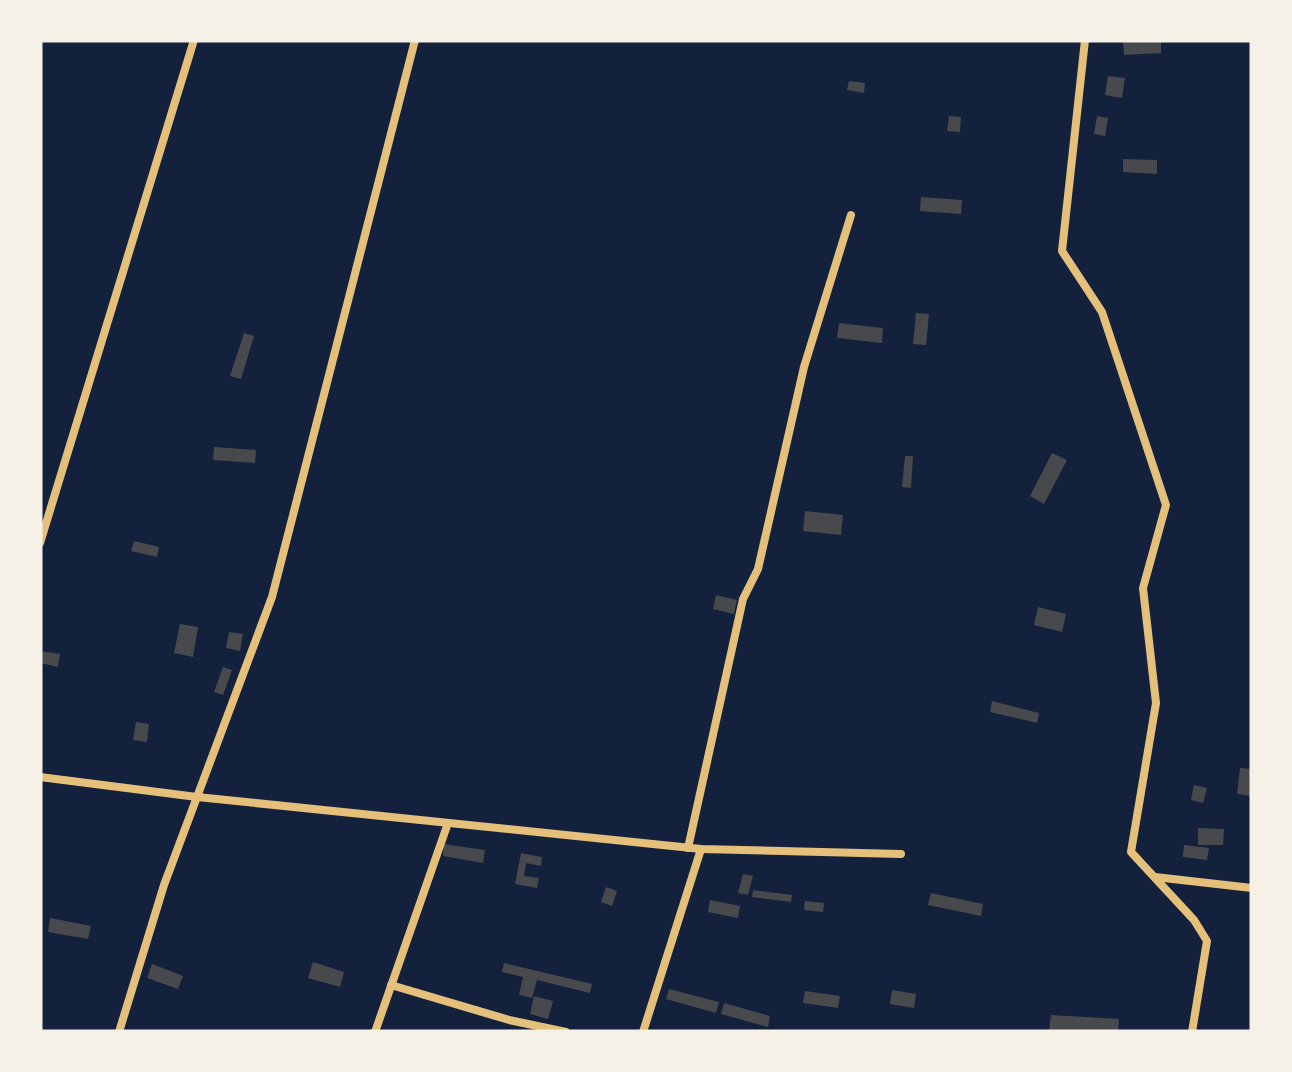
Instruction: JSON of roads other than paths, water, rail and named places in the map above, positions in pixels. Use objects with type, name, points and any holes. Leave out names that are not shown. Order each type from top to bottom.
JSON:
[{"type":"street","points":[[40,543],[194,40]]},
{"type":"street","points":[[119,1032],[164,885],[272,597],[415,40]]},
{"type":"street","points":[[1085,40],[1062,251],[1102,312],[1166,505],[1144,588],[1156,702],[1131,852],[1194,920],[1207,942],[1192,1032]]},
{"type":"street","points":[[688,848],[743,599],[758,568],[804,367],[851,215]]},
{"type":"street","points":[[40,778],[702,850],[901,854]]},
{"type":"street","points":[[375,1032],[448,823]]},
{"type":"street","points":[[644,1032],[702,850]]},
{"type":"street","points":[[1154,877],[1252,888]]},
{"type":"street","points":[[392,985],[509,1020],[566,1032]]}]
